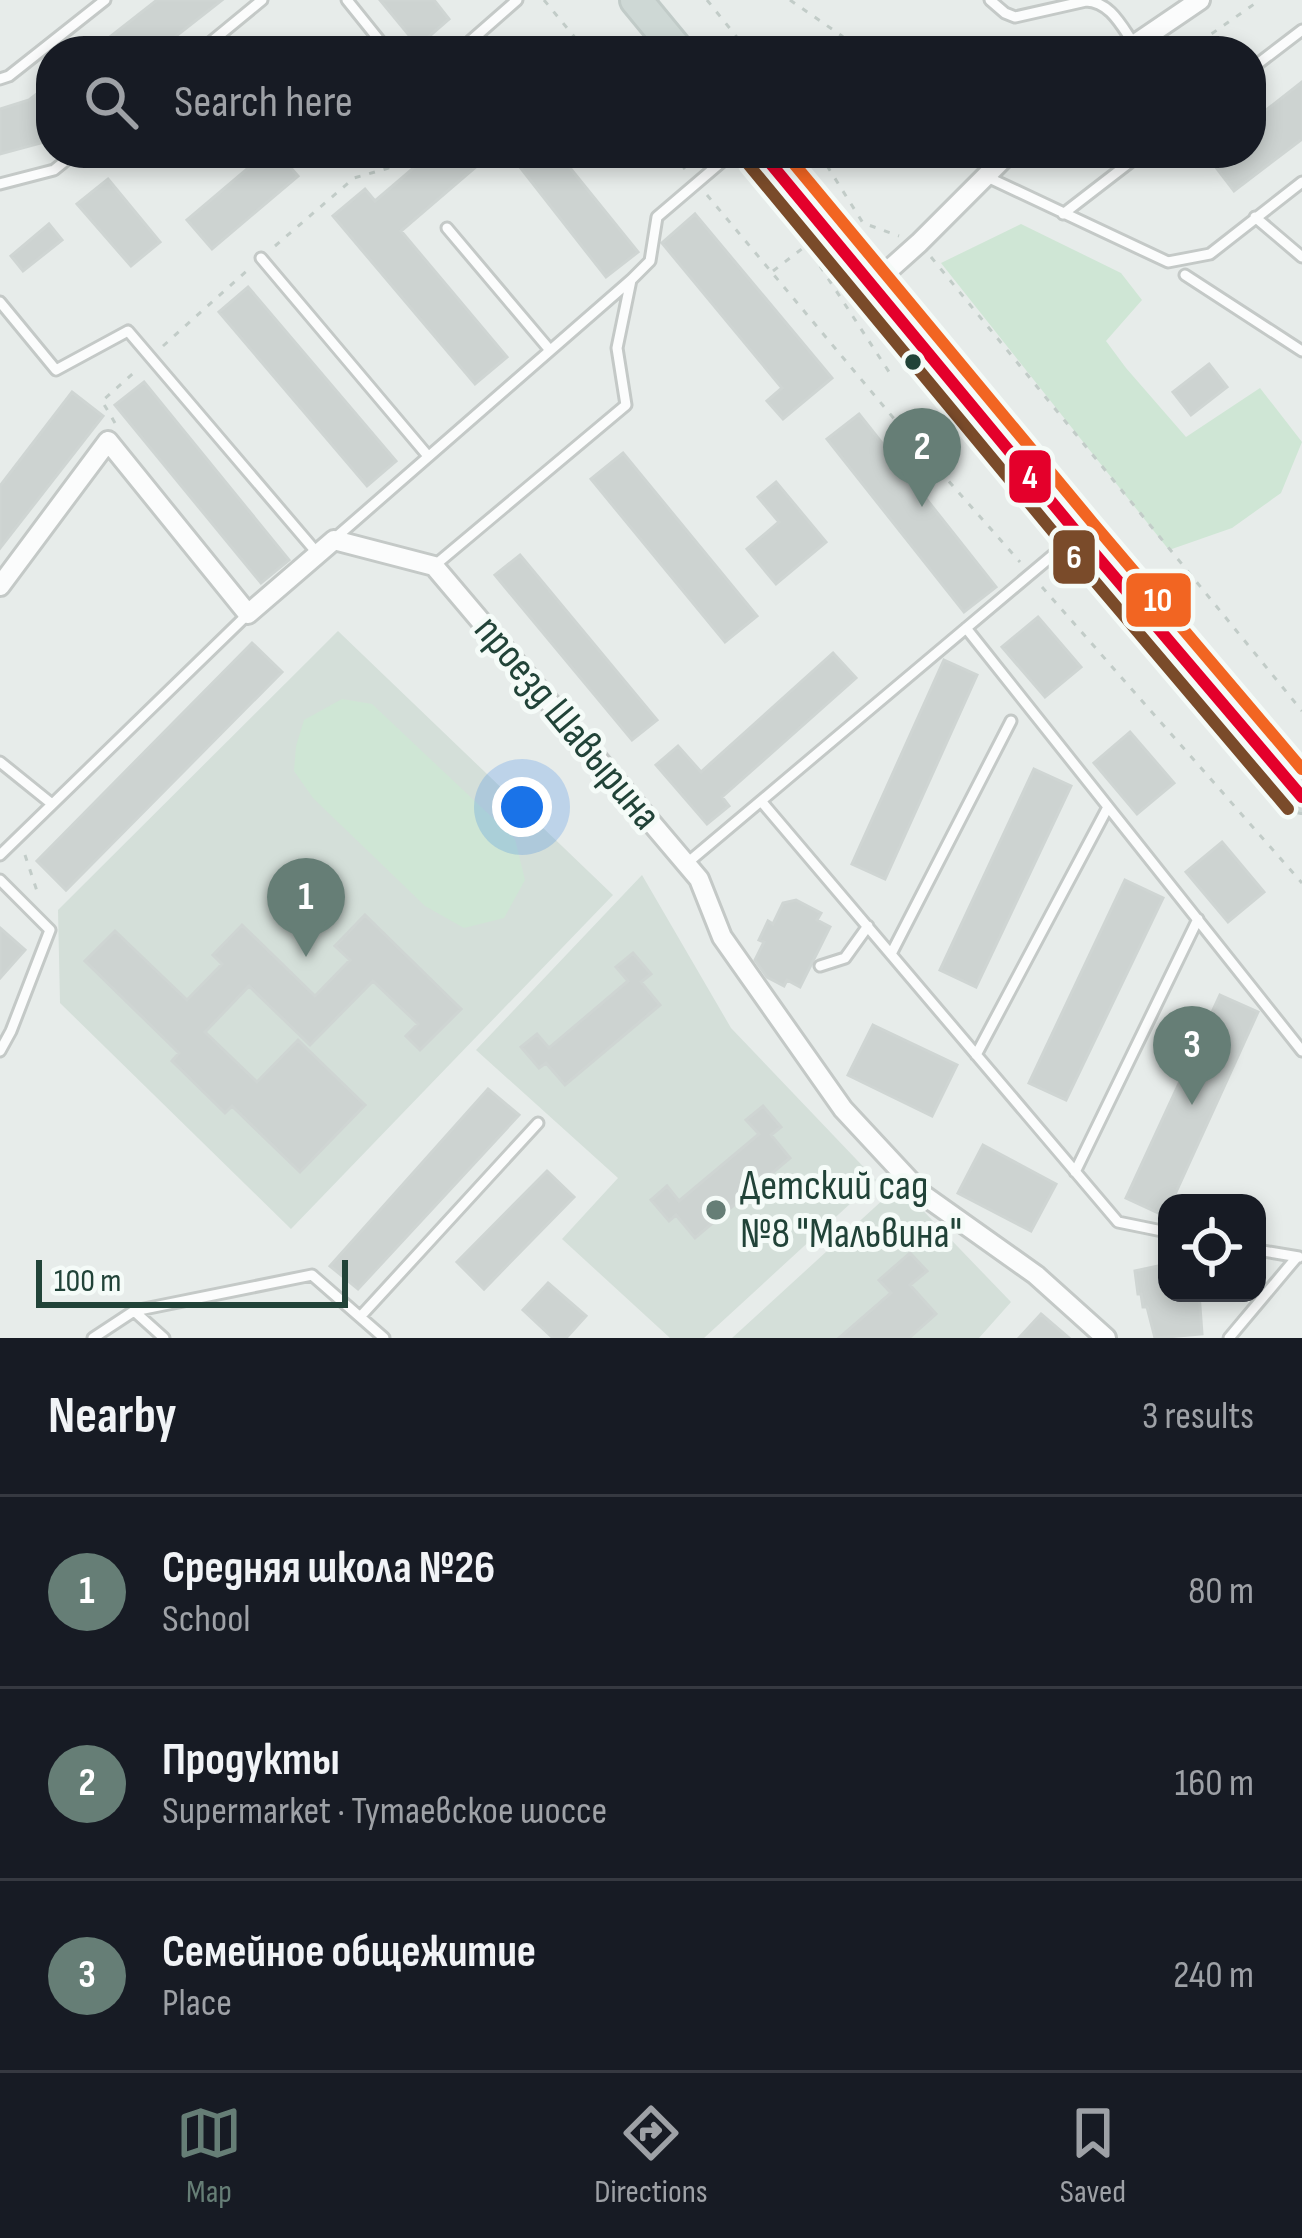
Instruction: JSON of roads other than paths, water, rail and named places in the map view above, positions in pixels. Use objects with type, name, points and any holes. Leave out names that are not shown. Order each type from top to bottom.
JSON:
[{"type":"main road","points":[[636,0],[666,36]]},
{"type":"main road","points":[[774,168],[1302,797]]},
{"type":"street","points":[[1146,36],[1200,0]]},
{"type":"street","points":[[872,285],[993,168]]},
{"type":"street","points":[[0,586],[108,440],[248,614],[334,540],[434,566]]},
{"type":"street","name":"проезд Шавырина","points":[[434,566],[699,879],[722,937],[843,1108],[922,1194],[1036,1275],[1105,1338]]},
{"type":"lane","points":[[60,36],[105,0]]},
{"type":"lane","points":[[218,36],[262,0]]},
{"type":"lane","points":[[347,0],[376,36]]},
{"type":"lane","points":[[476,36],[517,0]]},
{"type":"lane","points":[[990,0],[1015,17],[1085,1],[1108,4],[1124,36]]},
{"type":"lane","points":[[1266,57],[1302,29]]},
{"type":"lane","points":[[0,79],[36,55]]},
{"type":"lane","points":[[0,184],[56,168]]},
{"type":"lane","points":[[334,540],[631,280],[650,261],[657,217],[713,168]]},
{"type":"lane","points":[[1063,214],[1123,168]]},
{"type":"lane","points":[[985,176],[1168,262],[1210,254],[1302,182]]},
{"type":"lane","points":[[1255,217],[1302,257]]},
{"type":"lane","points":[[447,228],[549,350]]},
{"type":"lane","points":[[261,258],[428,456]]},
{"type":"lane","points":[[1185,274],[1302,351]]},
{"type":"lane","points":[[434,566],[626,405],[617,348],[631,280]]},
{"type":"lane","points":[[0,302],[56,370],[128,331],[318,554]]},
{"type":"lane","points":[[686,864],[1078,534]]},
{"type":"lane","points":[[0,855],[248,614]]},
{"type":"lane","points":[[966,628],[1302,1051]]},
{"type":"lane","points":[[891,954],[1011,721]]},
{"type":"lane","points":[[0,762],[52,804]]},
{"type":"lane","points":[[761,801],[1118,1222],[1158,1230]]},
{"type":"lane","points":[[976,1055],[1108,807]]},
{"type":"lane","points":[[0,880],[50,930],[0,1051]]},
{"type":"lane","points":[[1075,1172],[1198,920]]},
{"type":"lane","points":[[820,966],[844,958],[868,926]]},
{"type":"lane","points":[[0,1021],[11,1031]]},
{"type":"lane","points":[[360,1317],[538,1123]]},
{"type":"lane","points":[[1266,1251],[1299,1256]]},
{"type":"lane","points":[[1228,1338],[1299,1256]]},
{"type":"lane","points":[[93,1338],[134,1311],[312,1275],[384,1338]]},
{"type":"lane","points":[[134,1311],[164,1338]]},
{"type":"place","name":"Продукты","points":[[922,507]]},
{"type":"place","name":"Средняя школа №26","points":[[306,957]]},
{"type":"place","name":"Семейное общежитие","points":[[1192,1105]]},
{"type":"place","name":"Детский сад №8 \"Мальвина\"","points":[[716,1210]]}]
